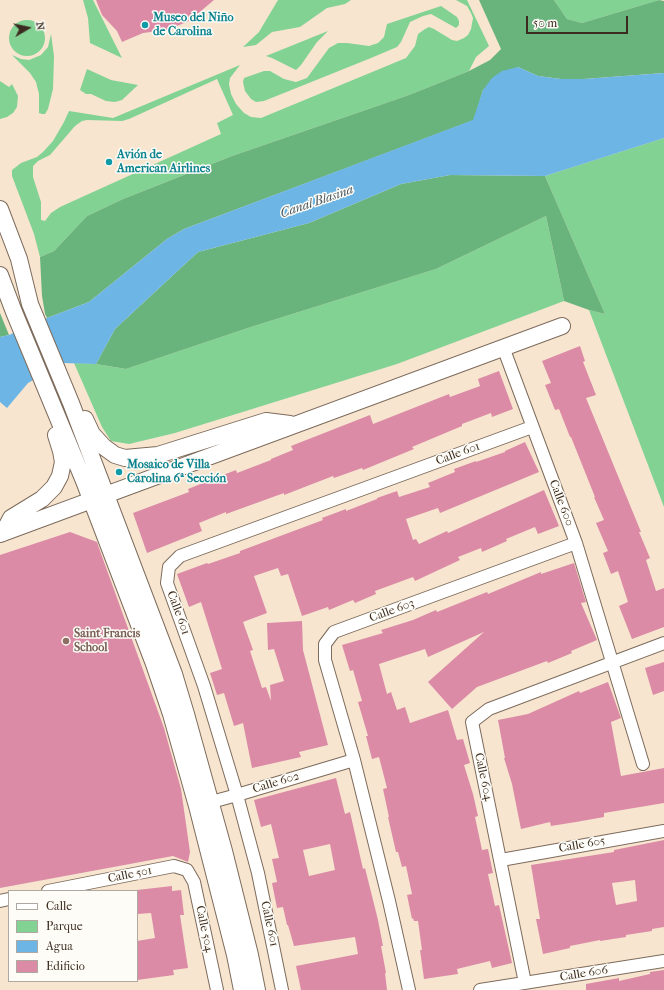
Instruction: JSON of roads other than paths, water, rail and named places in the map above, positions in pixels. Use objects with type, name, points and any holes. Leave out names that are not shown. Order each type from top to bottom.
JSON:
[{"type":"street","points":[[0,209],[19,259],[30,304],[71,403],[99,498],[154,664],[204,804],[250,955],[257,990]]},
{"type":"street","points":[[0,275],[54,408],[99,498]]},
{"type":"street","points":[[2,534],[294,424],[562,326]]},
{"type":"street","name":"Calle 600","points":[[503,347],[576,543],[643,764]]},
{"type":"street","points":[[71,403],[80,408],[92,434],[104,447],[115,455],[125,458],[158,455],[266,421],[294,424]]},
{"type":"street","points":[[2,534],[11,518],[42,498],[54,487],[60,476],[63,462],[54,425],[54,408]]},
{"type":"street","name":"Calle 601","points":[[282,990],[258,872],[237,795],[204,686],[167,583],[169,567],[180,556],[532,427]]},
{"type":"street","name":"Calle 603","points":[[354,760],[325,660],[325,644],[334,632],[576,543]]},
{"type":"street","points":[[613,662],[664,643]]},
{"type":"street","name":"Calle 604","points":[[525,983],[472,722],[489,709],[613,662]]},
{"type":"street","points":[[354,760],[389,901],[408,990]]},
{"type":"street","name":"Calle 602","points":[[204,804],[354,760]]},
{"type":"street","points":[[204,804],[242,990]]},
{"type":"street","name":"Calle 605","points":[[501,860],[664,831]]},
{"type":"street","name":"Calle 501","points":[[53,890],[174,866],[187,870]]},
{"type":"street","name":"Calle 504","points":[[187,870],[194,882],[215,990]]},
{"type":"street","name":"Calle 606","points":[[480,990],[664,961]]},
{"type":"water","name":"Canal Blasina","points":[[518,67],[538,76],[561,79],[584,79],[664,73],[664,138],[545,176],[450,175],[401,184],[309,223],[198,252],[115,329],[96,364],[63,363],[28,383],[7,408],[0,402],[0,337],[9,335],[47,318],[89,302],[167,239],[184,229],[473,120],[483,90],[492,78],[502,71]]},
{"type":"place","name":"Museo del Niño de Carolina","points":[[145,25]]},
{"type":"place","name":"Avión de American Airlines","points":[[109,162]]},
{"type":"place","name":"Mosaico de Villa Carolina 6ª Sección","points":[[119,472]]},
{"type":"place","name":"Saint Francis School","points":[[66,641]]}]
